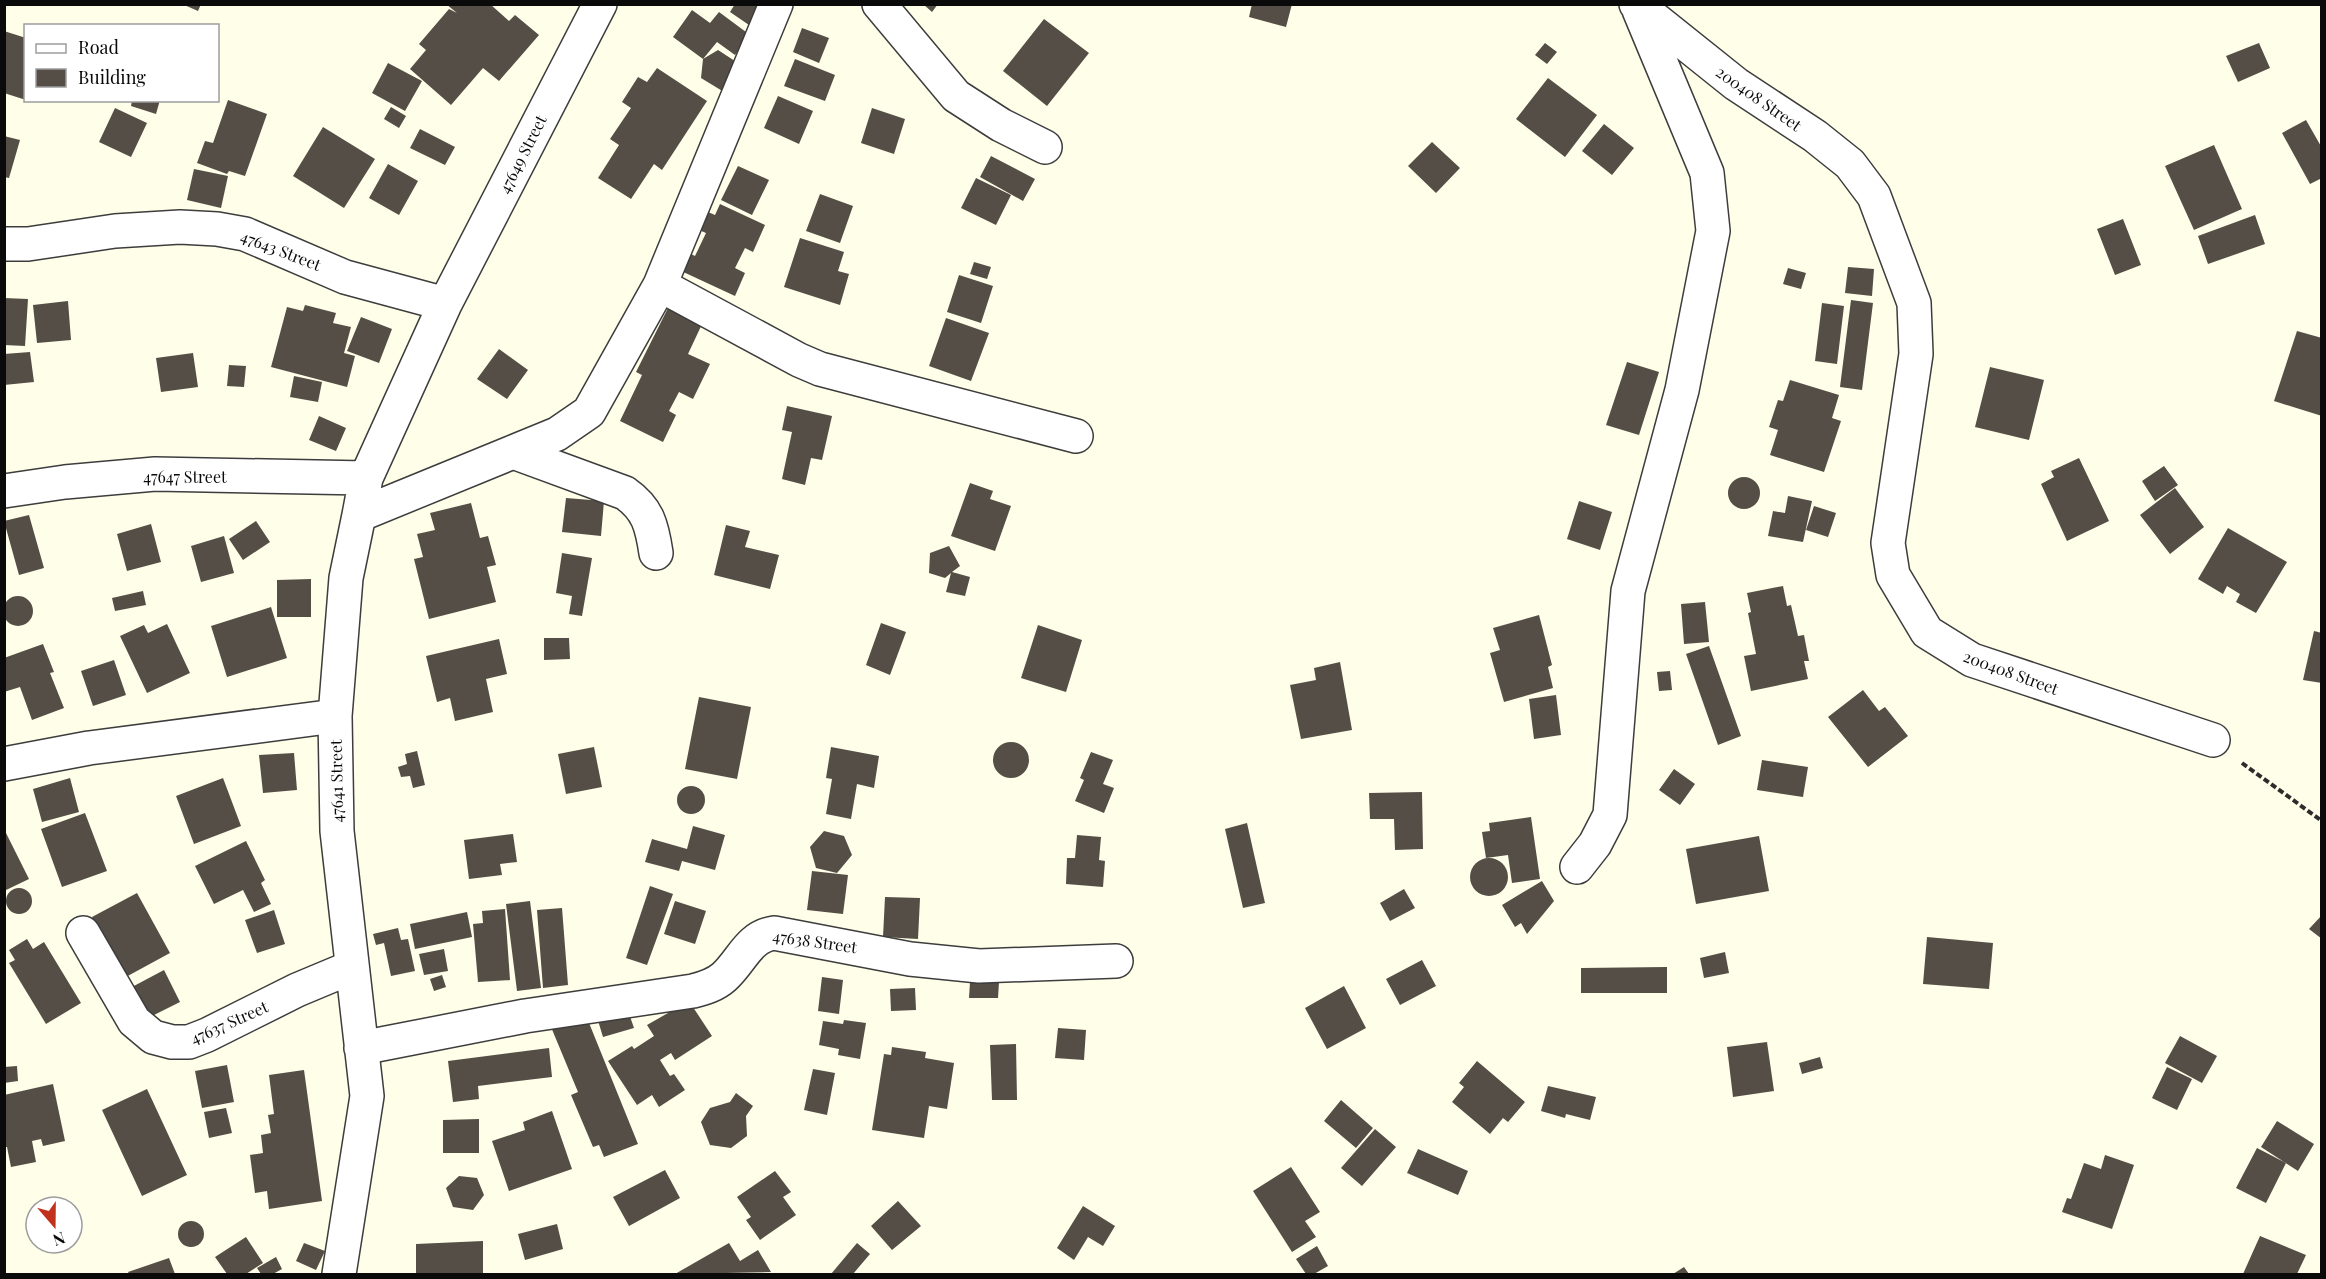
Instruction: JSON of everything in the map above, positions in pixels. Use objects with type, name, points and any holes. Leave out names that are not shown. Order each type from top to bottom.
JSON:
[{"type":"street","name":"47649 Street","points":[[445,304],[600,4]]},
{"type":"street","points":[[359,514],[557,434],[589,412],[660,285],[776,4]]},
{"type":"street","points":[[879,4],[956,96],[1001,126],[1045,147]]},
{"type":"street","name":"200408 Street","points":[[1637,5],[1736,84],[1815,136],[1850,164],[1874,196],[1914,303],[1916,354],[1888,543],[1893,575],[1927,632],[1972,660],[2213,740]]},
{"type":"street","name":"200408 Street","points":[[1577,867],[1595,844],[1610,815],[1628,591],[1682,390],[1713,231],[1707,173],[1637,5]]},
{"type":"street","name":"47643 Street","points":[[4,244],[28,244],[115,231],[180,227],[217,229],[245,234],[355,280],[445,304]]},
{"type":"street","points":[[660,285],[820,369],[1076,436]]},
{"type":"street","name":"47641 Street","points":[[339,1275],[352,1189],[365,1126],[367,1096],[337,831],[335,716],[346,578],[366,478],[445,304]]},
{"type":"street","points":[[513,452],[625,493],[636,500],[650,520],[656,553]]},
{"type":"street","name":"47647 Street","points":[[4,491],[65,482],[155,474],[366,478]]},
{"type":"street","points":[[4,764],[113,745],[335,716]]},
{"type":"street","name":"47637 Street","points":[[83,933],[134,1021],[153,1037],[172,1042],[189,1042],[207,1035],[297,990],[352,967]]},
{"type":"street","name":"47638 Street","points":[[361,1048],[525,1016],[693,991],[711,986],[725,977],[755,939],[774,933],[909,959],[979,966],[1116,961]]},
{"type":"path","points":[[2213,740],[2322,821]]},
{"type":"building","points":[[182,4],[201,4],[198,11]]},
{"type":"building","points":[[446,4],[490,4],[509,21],[515,15],[539,35],[499,81],[483,68],[451,105],[410,69],[426,50],[419,44],[449,9],[457,13]]},
{"type":"building","points":[[735,4],[763,4],[749,25],[730,12]]},
{"type":"building","points":[[923,4],[938,4],[932,12]]},
{"type":"building","points":[[1252,4],[1292,4],[1286,27],[1249,17]]},
{"type":"building","points":[[692,10],[710,23],[719,12],[750,35],[735,55],[717,42],[703,59],[673,37]]},
{"type":"building","points":[[1044,19],[1089,53],[1047,106],[1003,71]]},
{"type":"building","points":[[802,28],[829,38],[819,63],[793,52]]},
{"type":"building","points":[[4,31],[24,37],[24,99],[4,93]]},
{"type":"building","points":[[1545,43],[1557,52],[1547,64],[1535,55]]},
{"type":"building","points":[[2259,43],[2270,68],[2238,82],[2226,56]]},
{"type":"building","points":[[718,50],[741,65],[724,92],[701,78],[703,59]]},
{"type":"building","points":[[795,59],[835,75],[825,101],[784,86]]},
{"type":"building","points":[[388,63],[422,81],[405,111],[372,93]]},
{"type":"building","points":[[657,68],[707,101],[662,170],[654,164],[631,199],[598,178],[619,145],[610,139],[631,108],[622,102],[638,77],[647,82]]},
{"type":"building","points":[[1548,78],[1597,115],[1565,157],[1516,119]]},
{"type":"building","points":[[778,96],[813,111],[799,144],[764,128]]},
{"type":"building","points":[[228,100],[267,114],[245,176],[229,171],[227,174],[197,163],[205,141],[213,143]]},
{"type":"building","points":[[132,102],[159,102],[156,114],[131,106]]},
{"type":"building","points":[[391,107],[406,116],[399,128],[384,119]]},
{"type":"building","points":[[115,108],[147,123],[131,157],[99,142]]},
{"type":"building","points":[[872,108],[905,119],[894,154],[861,143]]},
{"type":"building","points":[[2306,120],[2322,148],[2322,178],[2310,184],[2282,133]]},
{"type":"building","points":[[1604,124],[1634,148],[1612,175],[1582,151]]},
{"type":"building","points":[[323,127],[375,159],[344,208],[293,176]]},
{"type":"building","points":[[420,129],[455,147],[445,165],[410,148]]},
{"type":"building","points":[[4,136],[20,140],[9,178],[4,177]]},
{"type":"building","points":[[1432,142],[1460,168],[1436,193],[1408,166]]},
{"type":"building","points":[[2214,145],[2242,209],[2194,230],[2165,166]]},
{"type":"building","points":[[991,156],[1035,179],[1023,201],[980,177]]},
{"type":"building","points":[[388,164],[418,181],[399,215],[369,198]]},
{"type":"building","points":[[738,166],[769,180],[752,215],[721,200]]},
{"type":"building","points":[[194,169],[228,176],[221,208],[187,200]]},
{"type":"building","points":[[976,178],[1011,195],[996,225],[961,208]]},
{"type":"building","points":[[820,194],[853,206],[840,243],[806,231]]},
{"type":"building","points":[[720,204],[765,225],[753,252],[745,248],[735,268],[745,273],[735,296],[679,270],[687,252],[695,256],[706,233],[699,230],[708,212],[715,215]]},
{"type":"building","points":[[2255,215],[2265,244],[2208,264],[2198,236]]},
{"type":"building","points":[[2123,219],[2141,265],[2115,275],[2097,229]]},
{"type":"building","points":[[800,238],[844,252],[838,271],[849,274],[840,305],[784,287]]},
{"type":"building","points":[[974,262],[991,267],[987,279],[970,274]]},
{"type":"building","points":[[1848,267],[1874,269],[1872,296],[1845,293]]},
{"type":"building","points":[[1788,268],[1806,273],[1801,289],[1783,284]]},
{"type":"building","points":[[959,275],[993,286],[981,323],[947,312]]},
{"type":"building","points":[[4,298],[28,299],[25,346],[4,345]]},
{"type":"building","points":[[1851,300],[1873,303],[1862,390],[1840,387]]},
{"type":"building","points":[[68,301],[71,340],[37,343],[33,305]]},
{"type":"building","points":[[1822,303],[1844,306],[1837,364],[1815,361]]},
{"type":"building","points":[[305,305],[336,313],[333,323],[351,327],[344,353],[355,356],[347,387],[271,367],[287,307],[303,311]]},
{"type":"building","points":[[669,306],[703,322],[688,354],[710,364],[693,399],[679,392],[669,411],[676,415],[663,442],[620,421],[642,375],[636,372]]},
{"type":"building","points":[[361,317],[392,329],[379,363],[347,351]]},
{"type":"building","points":[[946,318],[989,333],[971,381],[929,366]]},
{"type":"building","points":[[2297,331],[2322,338],[2322,416],[2274,401]]},
{"type":"building","points":[[499,349],[528,370],[507,399],[477,379]]},
{"type":"building","points":[[30,352],[34,382],[4,385],[4,354]]},
{"type":"building","points":[[193,353],[198,387],[161,392],[156,358]]},
{"type":"building","points":[[1627,362],[1659,372],[1639,435],[1606,425]]},
{"type":"building","points":[[229,365],[246,366],[244,387],[227,386]]},
{"type":"building","points":[[1990,367],[2044,380],[2029,440],[1975,427]]},
{"type":"building","points":[[294,376],[322,382],[318,402],[290,397]]},
{"type":"building","points":[[1790,380],[1839,395],[1832,418],[1841,421],[1824,472],[1770,455],[1778,430],[1769,427],[1778,400],[1783,401]]},
{"type":"building","points":[[787,406],[832,416],[822,460],[811,458],[805,485],[782,479],[792,432],[782,430]]},
{"type":"building","points":[[319,416],[346,428],[336,451],[309,440]]},
{"type":"building","points":[[2079,458],[2109,521],[2067,541],[2041,484],[2054,477],[2051,471]]},
{"type":"building","points":[[2164,466],[2178,485],[2155,501],[2142,481]]},
{"type":"building","points":[[1744,477],[1755,482],[1760,493],[1755,504],[1744,509],[1733,504],[1728,493],[1733,482]]},
{"type":"building","points":[[970,483],[993,491],[990,499],[1011,506],[995,551],[951,536]]},
{"type":"building","points":[[2175,488],[2204,527],[2170,554],[2140,515]]},
{"type":"building","points":[[1788,496],[1812,501],[1803,542],[1768,536],[1773,511],[1785,513]]},
{"type":"building","points":[[566,498],[604,501],[601,536],[562,532]]},
{"type":"building","points":[[1579,501],[1612,512],[1600,550],[1567,539]]},
{"type":"building","points":[[471,503],[480,538],[488,536],[496,565],[487,567],[496,602],[429,619],[414,559],[423,557],[417,534],[435,530],[430,513]]},
{"type":"building","points":[[1814,506],[1836,513],[1828,537],[1806,530]]},
{"type":"building","points":[[29,515],[44,568],[19,575],[4,521]]},
{"type":"building","points":[[256,521],[270,542],[243,560],[229,539]]},
{"type":"building","points":[[151,524],[161,562],[127,571],[117,534]]},
{"type":"building","points":[[726,525],[750,531],[745,547],[779,555],[770,589],[714,575]]},
{"type":"building","points":[[2228,528],[2287,562],[2256,613],[2236,602],[2240,594],[2227,586],[2223,594],[2198,579]]},
{"type":"building","points":[[224,536],[234,573],[201,582],[191,546]]},
{"type":"building","points":[[949,546],[960,566],[952,572],[970,577],[965,596],[946,592],[951,573],[945,578],[929,573],[930,553]]},
{"type":"building","points":[[562,553],[592,558],[582,616],[569,614],[572,596],[556,593]]},
{"type":"building","points":[[311,579],[311,617],[277,617],[277,580]]},
{"type":"building","points":[[1783,586],[1787,606],[1791,605],[1798,636],[1804,635],[1809,661],[1804,661],[1808,679],[1751,691],[1744,656],[1756,654],[1748,613],[1751,612],[1747,593]]},
{"type":"building","points":[[143,591],[146,605],[115,611],[112,598]]},
{"type":"building","points":[[18,596],[29,600],[33,611],[29,622],[18,626],[7,622],[3,611],[7,600]]},
{"type":"building","points":[[1705,602],[1709,642],[1684,644],[1681,604]]},
{"type":"building","points":[[271,607],[287,658],[227,677],[211,626]]},
{"type":"building","points":[[1539,615],[1552,665],[1548,667],[1553,688],[1504,702],[1490,653],[1500,650],[1493,628]]},
{"type":"building","points":[[881,623],[906,632],[890,675],[866,665]]},
{"type":"building","points":[[167,624],[190,673],[147,693],[120,636],[144,625],[148,633]]},
{"type":"building","points":[[1038,625],[1082,640],[1066,692],[1021,678]]},
{"type":"building","points":[[2314,631],[2322,633],[2322,683],[2303,680]]},
{"type":"building","points":[[544,638],[569,638],[570,659],[544,660]]},
{"type":"building","points":[[499,639],[507,674],[486,679],[493,712],[455,721],[450,698],[437,702],[426,656]]},
{"type":"building","points":[[43,644],[54,672],[50,673],[64,708],[32,720],[20,687],[4,692],[4,658]]},
{"type":"building","points":[[1709,646],[1741,736],[1718,745],[1686,654]]},
{"type":"building","points":[[114,660],[126,695],[93,706],[81,671]]},
{"type":"building","points":[[1340,662],[1352,730],[1301,739],[1290,685],[1316,680],[1314,668]]},
{"type":"building","points":[[1670,671],[1672,690],[1659,691],[1657,672]]},
{"type":"building","points":[[1863,690],[1879,711],[1885,707],[1908,736],[1868,767],[1828,717]]},
{"type":"building","points":[[1556,695],[1561,735],[1534,739],[1529,699]]},
{"type":"building","points":[[699,697],[751,707],[737,779],[685,769]]},
{"type":"building","points":[[1011,742],[1023,748],[1029,760],[1023,772],[1011,778],[999,772],[993,760],[999,748]]},
{"type":"building","points":[[594,747],[602,787],[566,794],[558,754]]},
{"type":"building","points":[[831,747],[879,756],[874,788],[857,784],[851,819],[826,814],[832,779],[826,778]]},
{"type":"building","points":[[417,751],[425,785],[413,788],[410,776],[401,777],[398,767],[407,764],[405,754]]},
{"type":"building","points":[[1091,752],[1113,760],[1103,784],[1114,788],[1104,813],[1075,801],[1084,780],[1080,778]]},
{"type":"building","points":[[294,753],[297,790],[263,793],[259,755]]},
{"type":"building","points":[[1762,760],[1808,767],[1803,797],[1757,790]]},
{"type":"building","points":[[1674,769],[1695,784],[1680,805],[1659,790]]},
{"type":"building","points":[[70,778],[79,812],[42,822],[33,789]]},
{"type":"building","points":[[223,778],[241,826],[194,844],[176,796]]},
{"type":"building","points":[[691,786],[701,790],[705,800],[701,810],[691,814],[681,810],[677,800],[681,790]]},
{"type":"building","points":[[1422,792],[1423,849],[1395,850],[1394,819],[1370,819],[1369,793]]},
{"type":"building","points":[[85,813],[107,871],[62,887],[41,829]]},
{"type":"building","points":[[1531,817],[1540,879],[1512,883],[1508,855],[1486,858],[1482,832],[1490,831],[1489,823]]},
{"type":"building","points":[[1247,823],[1265,903],[1243,908],[1225,829]]},
{"type":"building","points":[[693,826],[725,835],[715,870],[682,861],[679,871],[645,862],[652,839],[687,849]]},
{"type":"building","points":[[4,829],[29,879],[4,891]]},
{"type":"building","points":[[824,831],[844,836],[852,855],[837,873],[816,868],[810,847]]},
{"type":"building","points":[[513,834],[517,862],[500,864],[502,875],[469,879],[464,840]]},
{"type":"building","points":[[1077,835],[1101,837],[1099,860],[1105,861],[1103,887],[1066,884],[1067,858],[1075,858]]},
{"type":"building","points":[[1759,836],[1769,891],[1696,904],[1686,849]]},
{"type":"building","points":[[246,841],[265,880],[261,883],[271,904],[254,912],[243,890],[214,904],[195,866]]},
{"type":"building","points":[[1489,858],[1502,864],[1508,877],[1502,890],[1489,896],[1476,890],[1470,877],[1476,864]]},
{"type":"building","points":[[812,871],[848,875],[843,914],[807,910]]},
{"type":"building","points":[[1542,881],[1554,901],[1527,934],[1521,923],[1515,927],[1502,905]]},
{"type":"building","points":[[650,886],[673,894],[647,965],[626,958]]},
{"type":"building","points":[[19,888],[28,892],[32,901],[28,910],[19,914],[10,910],[6,901],[10,892]]},
{"type":"building","points":[[1404,889],[1415,908],[1390,921],[1380,903]]},
{"type":"building","points":[[137,893],[170,953],[124,978],[92,917]]},
{"type":"building","points":[[885,897],[920,898],[918,939],[883,937]]},
{"type":"building","points":[[530,901],[541,988],[517,991],[506,904]]},
{"type":"building","points":[[675,901],[706,911],[695,944],[664,934]]},
{"type":"building","points":[[562,908],[568,985],[543,988],[537,910]]},
{"type":"building","points":[[505,909],[510,980],[478,982],[473,924],[483,923],[482,911]]},
{"type":"building","points":[[274,910],[285,944],[257,953],[245,920]]},
{"type":"building","points":[[467,912],[472,937],[415,949],[410,924]]},
{"type":"building","points":[[2322,915],[2322,939],[2309,929]]},
{"type":"building","points":[[398,928],[401,940],[408,939],[415,971],[391,976],[384,943],[376,945],[373,934]]},
{"type":"building","points":[[1927,937],[1993,943],[1989,989],[1923,984]]},
{"type":"building","points":[[27,939],[33,949],[44,942],[81,1003],[46,1024],[9,963],[15,960],[9,950]]},
{"type":"building","points":[[444,949],[448,971],[424,975],[419,954]]},
{"type":"building","points":[[1725,952],[1729,973],[1704,978],[1700,958]]},
{"type":"building","points":[[1422,960],[1436,986],[1400,1005],[1386,979]]},
{"type":"building","points":[[1667,967],[1667,993],[1581,993],[1581,968]]},
{"type":"building","points":[[164,970],[180,1002],[148,1018],[132,987]]},
{"type":"building","points":[[442,975],[446,987],[434,991],[430,979]]},
{"type":"building","points":[[822,977],[843,980],[839,1014],[818,1011]]},
{"type":"building","points":[[970,982],[999,982],[998,998],[969,998]]},
{"type":"building","points":[[1344,986],[1366,1028],[1327,1049],[1305,1008]]},
{"type":"building","points":[[915,988],[916,1010],[891,1011],[890,989]]},
{"type":"building","points":[[689,1001],[712,1036],[675,1060],[671,1053],[660,1060],[670,1076],[674,1074],[685,1090],[659,1107],[652,1095],[637,1105],[608,1061],[632,1046],[634,1049],[654,1036],[647,1025]]},
{"type":"building","points":[[626,1005],[634,1028],[603,1037],[596,1014]]},
{"type":"building","points":[[585,1013],[638,1144],[604,1157],[599,1145],[593,1147],[571,1095],[578,1092],[551,1027]]},
{"type":"building","points":[[844,1020],[866,1023],[860,1059],[838,1055],[839,1049],[819,1045],[823,1021],[843,1024]]},
{"type":"building","points":[[1058,1028],[1086,1030],[1084,1060],[1055,1058]]},
{"type":"building","points":[[2180,1036],[2217,1056],[2202,1083],[2165,1063]]},
{"type":"building","points":[[1767,1042],[1774,1091],[1733,1097],[1727,1047]]},
{"type":"building","points":[[1016,1044],[1017,1100],[992,1100],[990,1045]]},
{"type":"building","points":[[892,1047],[926,1052],[925,1058],[954,1063],[947,1109],[929,1106],[924,1138],[872,1130],[884,1054],[891,1055]]},
{"type":"building","points":[[549,1048],[552,1077],[478,1086],[479,1099],[453,1102],[448,1061]]},
{"type":"building","points":[[1820,1057],[1823,1068],[1802,1074],[1799,1063]]},
{"type":"building","points":[[1477,1061],[1525,1102],[1508,1122],[1503,1118],[1490,1134],[1452,1102],[1464,1087],[1459,1083]]},
{"type":"building","points":[[227,1065],[234,1102],[202,1108],[195,1071]]},
{"type":"building","points":[[17,1066],[18,1081],[4,1083],[4,1067]]},
{"type":"building","points":[[2167,1067],[2192,1079],[2177,1110],[2152,1098]]},
{"type":"building","points":[[813,1069],[835,1073],[827,1115],[804,1110]]},
{"type":"building","points":[[304,1070],[322,1201],[269,1209],[267,1191],[255,1193],[250,1155],[263,1153],[261,1135],[271,1133],[268,1115],[274,1114],[269,1075]]},
{"type":"building","points":[[53,1084],[65,1141],[43,1146],[41,1139],[32,1141],[36,1162],[11,1167],[7,1147],[4,1147],[4,1095]]},
{"type":"building","points":[[1548,1086],[1596,1097],[1590,1120],[1566,1114],[1565,1118],[1541,1111]]},
{"type":"building","points":[[147,1089],[187,1175],[142,1196],[102,1110]]},
{"type":"building","points":[[736,1093],[753,1106],[746,1116],[747,1136],[731,1148],[710,1145],[701,1122],[710,1108],[730,1102]]},
{"type":"building","points":[[1341,1100],[1373,1128],[1356,1148],[1324,1121]]},
{"type":"building","points":[[226,1108],[232,1133],[209,1138],[204,1112]]},
{"type":"building","points":[[552,1111],[572,1169],[509,1191],[492,1141],[525,1130],[523,1122]]},
{"type":"building","points":[[479,1119],[479,1153],[443,1153],[443,1120]]},
{"type":"building","points":[[2277,1121],[2314,1144],[2298,1171],[2261,1147]]},
{"type":"building","points":[[1375,1129],[1396,1147],[1362,1186],[1341,1168]]},
{"type":"building","points":[[2257,1148],[2286,1163],[2266,1203],[2236,1188]]},
{"type":"building","points":[[1418,1149],[1468,1171],[1458,1195],[1407,1173]]},
{"type":"building","points":[[2105,1155],[2134,1165],[2112,1229],[2062,1212],[2067,1198],[2071,1199],[2084,1163],[2101,1169]]},
{"type":"building","points":[[1291,1167],[1320,1212],[1305,1221],[1316,1237],[1292,1252],[1253,1191]]},
{"type":"building","points":[[665,1170],[680,1198],[629,1226],[613,1197]]},
{"type":"building","points":[[775,1171],[791,1192],[783,1197],[796,1215],[760,1240],[746,1220],[751,1217],[737,1197]]},
{"type":"building","points":[[459,1176],[477,1178],[484,1195],[473,1210],[453,1207],[446,1188]]},
{"type":"building","points":[[898,1201],[921,1226],[892,1250],[871,1226]]},
{"type":"building","points":[[1083,1206],[1115,1226],[1103,1246],[1088,1237],[1074,1260],[1057,1248]]},
{"type":"building","points":[[191,1221],[200,1225],[204,1234],[200,1243],[191,1247],[182,1243],[178,1234],[182,1225]]},
{"type":"building","points":[[557,1224],[563,1249],[525,1260],[518,1234]]},
{"type":"building","points":[[2260,1236],[2306,1255],[2297,1274],[2243,1274]]},
{"type":"building","points":[[246,1237],[263,1263],[246,1274],[227,1274],[215,1257]]},
{"type":"building","points":[[483,1241],[483,1274],[416,1274],[416,1244]]},
{"type":"building","points":[[304,1243],[325,1251],[316,1270],[296,1261]]},
{"type":"building","points":[[729,1243],[740,1261],[758,1250],[771,1272],[675,1274]]},
{"type":"building","points":[[857,1243],[870,1254],[853,1274],[831,1274]]},
{"type":"building","points":[[1317,1246],[1328,1266],[1314,1274],[1306,1274],[1296,1259]]},
{"type":"building","points":[[276,1257],[282,1269],[273,1274],[261,1274],[257,1268]]},
{"type":"building","points":[[169,1258],[175,1274],[129,1274],[128,1272]]},
{"type":"building","points":[[1684,1267],[1689,1274],[1673,1274]]}]
